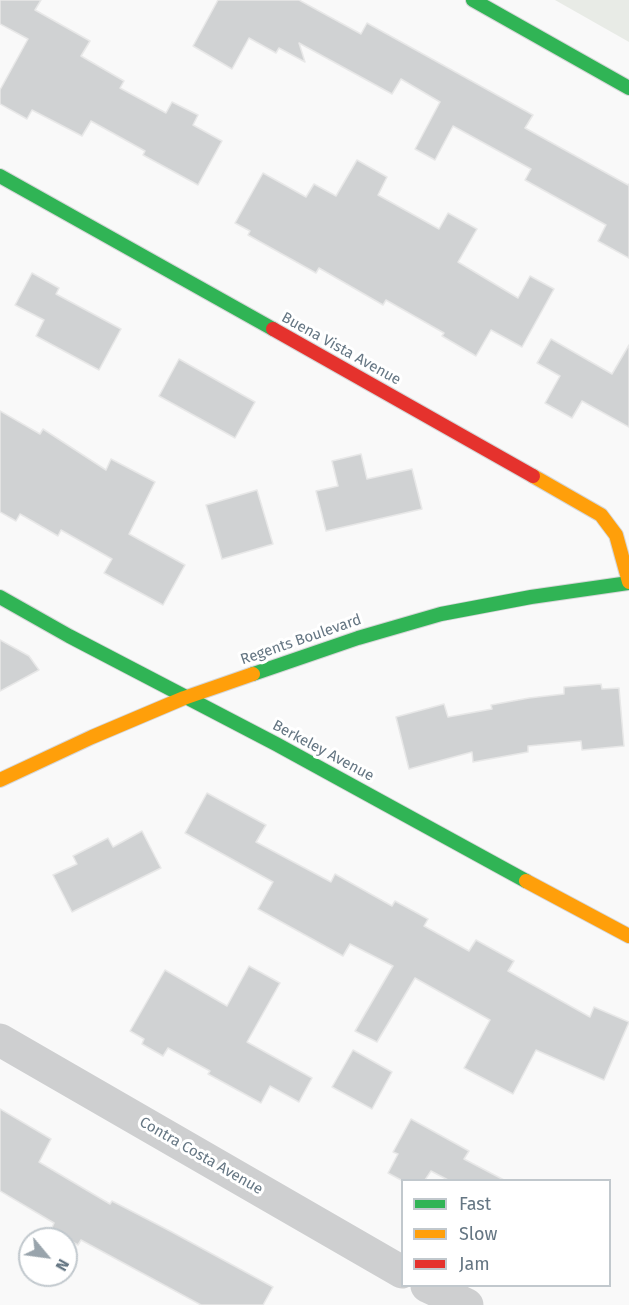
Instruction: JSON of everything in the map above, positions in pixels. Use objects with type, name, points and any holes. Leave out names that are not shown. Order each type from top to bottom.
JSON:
[{"type":"street","points":[[473,0],[629,88]]},
{"type":"street","name":"Buena Vista Avenue","points":[[0,176],[601,515],[616,535],[629,582]]},
{"type":"street","name":"Regents Boulevard","points":[[0,780],[92,737],[184,698],[358,638],[441,614],[629,582]]},
{"type":"street","name":"Berkeley Avenue","points":[[0,597],[629,936]]},
{"type":"street","name":"Contra Costa Avenue","points":[[0,1040],[401,1271]]},
{"type":"street","points":[[429,1287],[467,1305]]},
{"type":"shaded area","points":[[555,0],[629,0],[629,42]]},
{"type":"building","points":[[0,0],[41,0],[35,10],[90,41],[81,56],[124,81],[120,88],[166,113],[172,102],[198,115],[193,125],[222,141],[198,185],[143,155],[145,151],[91,121],[82,136],[32,110],[27,119],[0,104],[0,90],[28,39],[0,24]]},
{"type":"building","points":[[218,0],[299,0],[361,34],[367,23],[533,115],[525,128],[629,184],[629,258],[598,241],[606,225],[525,180],[531,169],[453,126],[435,160],[415,149],[440,102],[401,79],[392,94],[299,43],[305,62],[279,48],[276,53],[249,38],[232,69],[193,46]]},
{"type":"building","points":[[357,160],[387,177],[378,195],[439,229],[448,213],[477,229],[458,262],[518,298],[530,276],[554,289],[522,347],[491,330],[476,356],[442,336],[444,333],[386,300],[383,305],[319,268],[316,273],[248,235],[250,231],[235,223],[263,173],[306,197],[314,184],[336,196]]},
{"type":"building","points":[[32,273],[59,288],[56,294],[121,329],[99,370],[36,336],[44,320],[15,305]]},
{"type":"building","points":[[551,339],[612,374],[629,345],[629,427],[582,401],[572,418],[545,403],[560,376],[537,363]]},
{"type":"building","points":[[179,359],[255,402],[235,438],[159,396]]},
{"type":"building","points":[[0,411],[40,434],[43,429],[106,470],[111,459],[155,482],[129,534],[185,565],[163,605],[104,573],[112,559],[61,530],[58,536],[20,514],[16,521],[0,512]]},
{"type":"building","points":[[361,454],[367,479],[412,469],[422,509],[326,531],[316,491],[338,486],[332,461]]},
{"type":"building","points":[[257,490],[273,544],[222,559],[206,505]]},
{"type":"building","points":[[0,640],[29,656],[39,670],[0,691]]},
{"type":"building","points":[[601,684],[602,689],[619,688],[624,746],[582,750],[581,741],[528,746],[528,752],[473,762],[472,752],[409,769],[396,717],[444,704],[448,717],[492,709],[491,705],[564,694],[564,687]]},
{"type":"building","points":[[207,793],[266,825],[256,842],[331,882],[335,874],[392,906],[395,901],[428,919],[424,926],[469,951],[476,940],[514,961],[508,971],[590,1017],[594,1007],[629,1022],[604,1080],[536,1050],[513,1094],[464,1068],[490,1020],[415,978],[377,1042],[355,1031],[393,966],[350,944],[343,956],[258,909],[273,882],[185,833]]},
{"type":"building","points":[[142,831],[161,868],[72,912],[53,875],[77,864],[73,856],[108,838],[113,847]]},
{"type":"building","points":[[249,966],[280,983],[247,1042],[312,1078],[299,1102],[270,1086],[261,1103],[208,1074],[210,1071],[168,1048],[163,1056],[142,1044],[144,1039],[130,1031],[165,970],[227,1006]]},
{"type":"building","points":[[353,1050],[392,1072],[372,1109],[332,1087]]},
{"type":"building","points":[[0,1109],[51,1139],[39,1162],[110,1204],[112,1201],[273,1287],[263,1305],[201,1305],[81,1240],[78,1245],[78,1227],[52,1227],[54,1223],[0,1191]]},
{"type":"building","points":[[411,1119],[469,1151],[464,1159],[502,1179],[446,1179],[431,1171],[426,1179],[401,1180],[388,1173],[398,1154],[393,1152]]},
{"type":"traffic: fast","points":[[473,0],[629,88]]},
{"type":"traffic: fast","points":[[0,176],[273,329]]},
{"type":"traffic: fast","points":[[253,674],[358,638],[441,614],[531,597],[629,583]]},
{"type":"traffic: fast","points":[[0,597],[526,881]]},
{"type":"traffic: slow","points":[[533,476],[601,515],[616,535],[629,582]]},
{"type":"traffic: slow","points":[[0,780],[92,737],[184,698],[253,674]]},
{"type":"traffic: slow","points":[[526,881],[629,936]]},
{"type":"traffic: jam","points":[[273,329],[533,476]]}]
